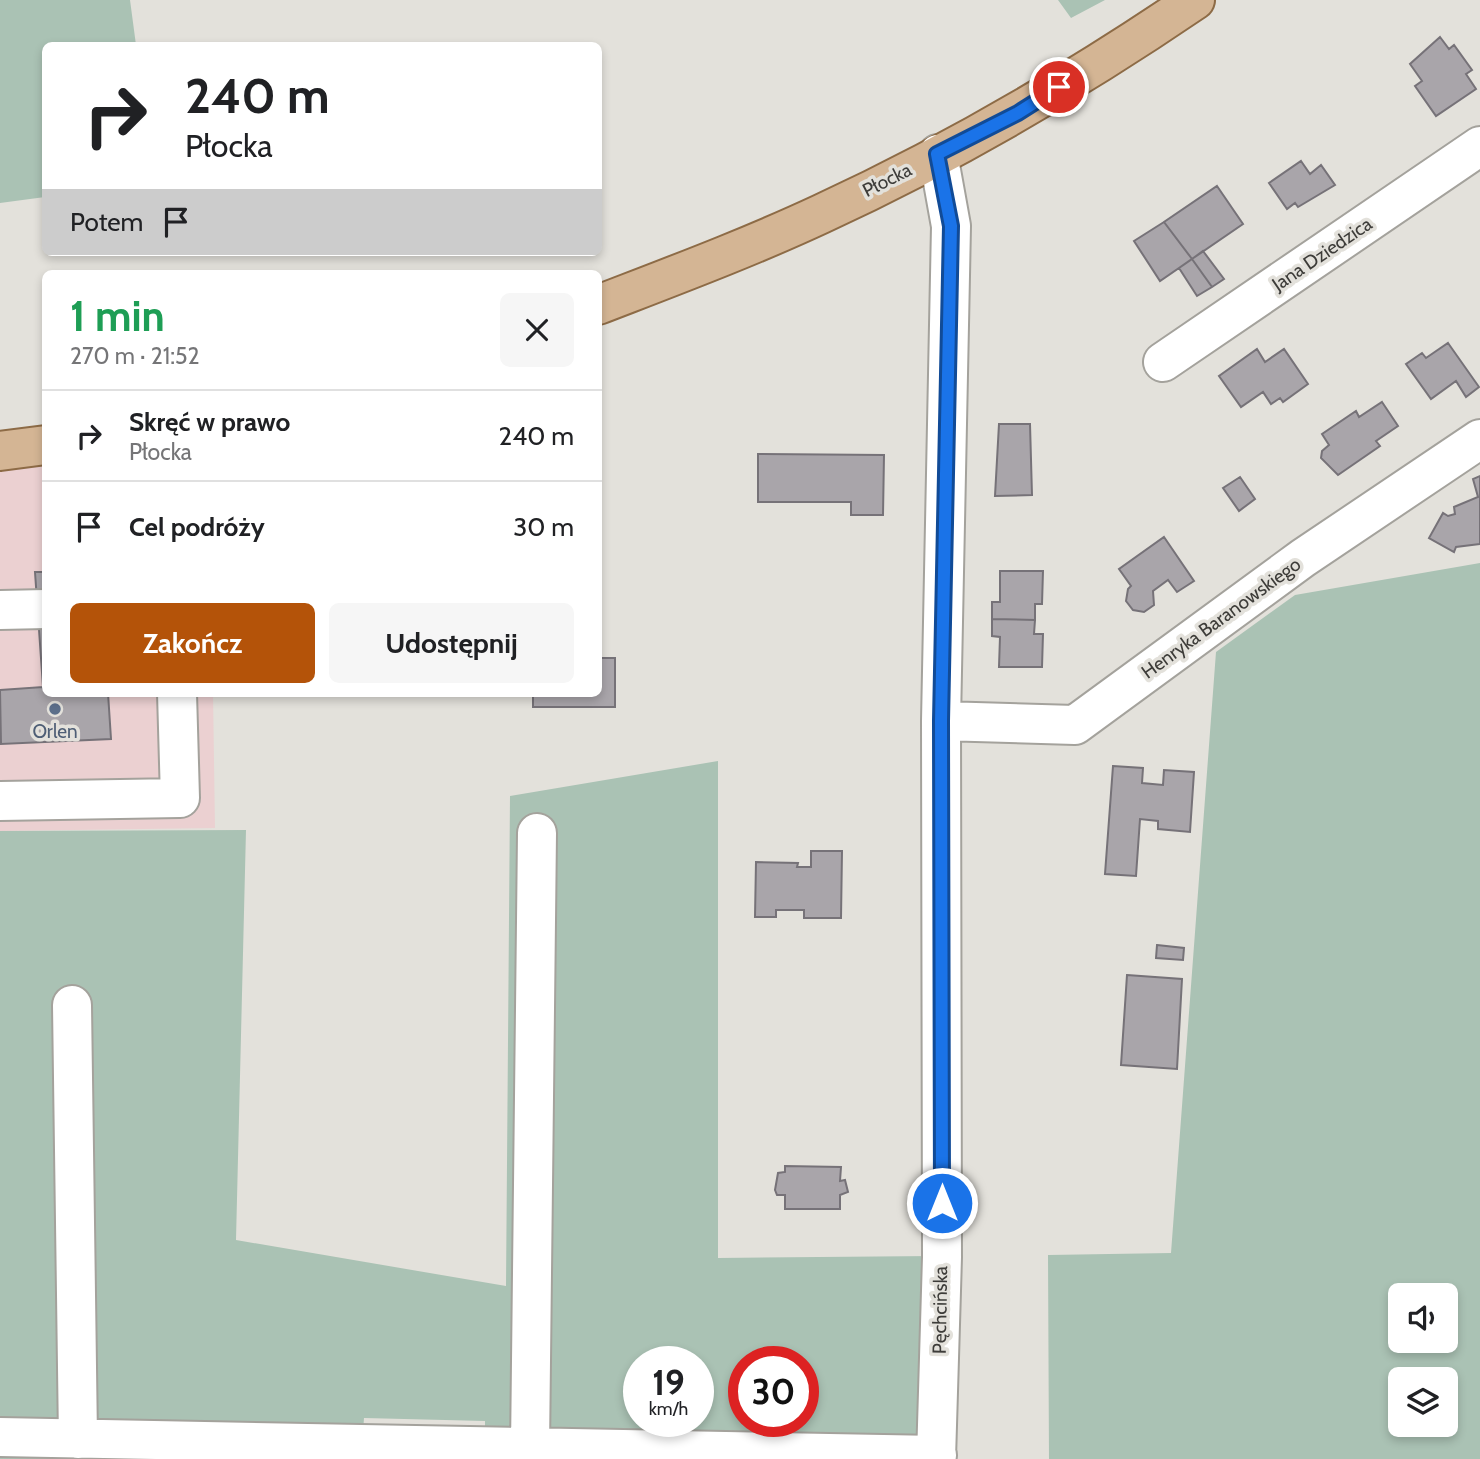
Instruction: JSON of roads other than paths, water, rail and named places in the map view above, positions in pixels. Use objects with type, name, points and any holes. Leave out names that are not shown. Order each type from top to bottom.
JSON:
[{"type":"main road","name":"Płocka","points":[[602,303],[710,262],[822,214],[1018,113],[1195,0]]},
{"type":"main road","points":[[0,451],[42,446]]},
{"type":"street","name":"Jana Dziedzica","points":[[1163,362],[1480,146]]},
{"type":"street","name":"Pęchcińska","points":[[937,154],[951,226],[941,721],[942,1257],[937,1457]]},
{"type":"street","name":"Henryka Baranowskiego","points":[[941,721],[1075,726],[1303,558],[1480,439]]},
{"type":"street","points":[[0,610],[42,609]]},
{"type":"street","points":[[0,801],[180,798],[177,697]]},
{"type":"street","points":[[530,1449],[537,833]]},
{"type":"street","points":[[72,1005],[78,1439]]},
{"type":"street","points":[[0,1437],[937,1457]]},
{"type":"place","name":"Orlen","points":[[55,709]]}]
